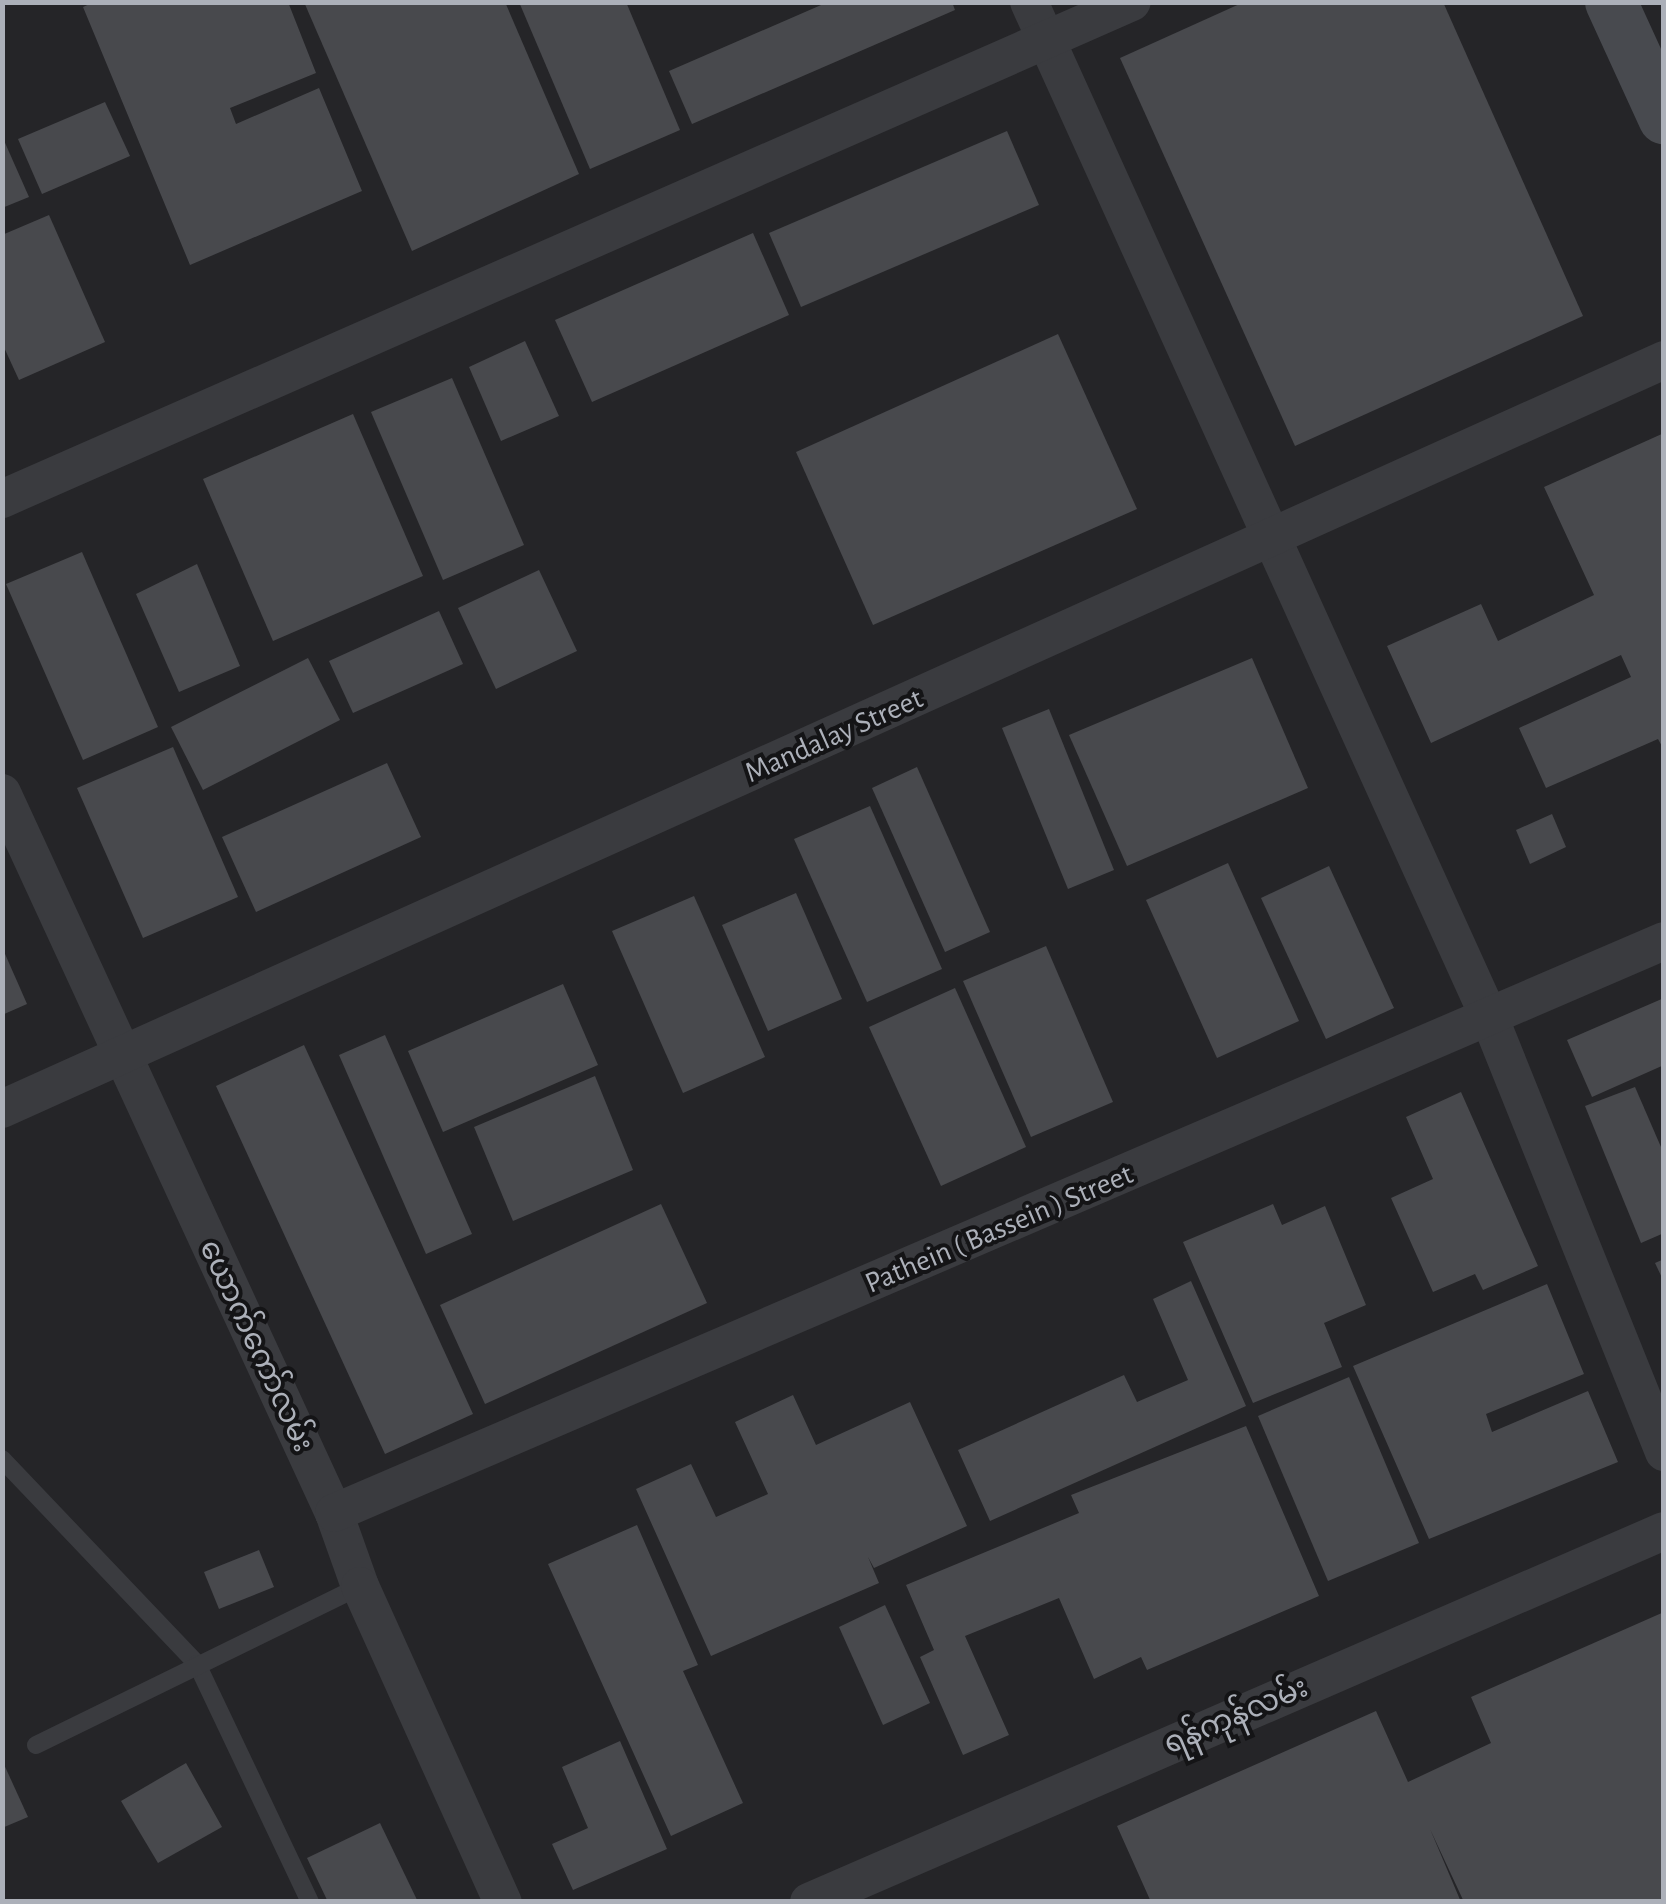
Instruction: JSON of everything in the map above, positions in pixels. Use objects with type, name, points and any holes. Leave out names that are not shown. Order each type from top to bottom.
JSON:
[{"type":"street","points":[[1028,2],[1490,1019],[1664,1452]]},
{"type":"street","points":[[2,499],[1132,2]]},
{"type":"street","points":[[1611,2],[1664,118]]},
{"type":"street","name":"Mandalay Street","points":[[2,1109],[1664,360]]},
{"type":"street","name":"ယောက်ကော်လမ်း","points":[[2,793],[334,1514],[360,1586],[503,1902]]},
{"type":"street","name":"Pathein ( Bassein ) Street","points":[[334,1514],[1664,941]]},
{"type":"street","name":"ရန်ကုန်လမ်း","points":[[809,1902],[1664,1532]]},
{"type":"lane","points":[[2,1459],[197,1664],[310,1902]]},
{"type":"lane","points":[[36,1744],[360,1586]]},
{"type":"shaded area","points":[[3,3],[1663,3],[1663,1901],[3,1901]]},
{"type":"building","points":[[94,2],[288,2],[316,73],[230,108],[236,124],[319,88],[362,191],[190,265],[83,7]]},
{"type":"building","points":[[304,2],[505,2],[579,174],[412,251]]},
{"type":"building","points":[[519,2],[626,2],[680,130],[590,169]]},
{"type":"building","points":[[828,2],[952,2],[955,10],[692,124],[669,71]]},
{"type":"building","points":[[1244,2],[1443,2],[1583,316],[1295,446],[1120,58]]},
{"type":"building","points":[[105,102],[130,156],[42,194],[18,139]]},
{"type":"building","points":[[1007,131],[1039,205],[801,307],[769,233]]},
{"type":"building","points":[[2,136],[29,197],[2,208]]},
{"type":"building","points":[[49,215],[105,342],[19,380],[2,343],[2,235]]},
{"type":"building","points":[[753,233],[789,315],[592,402],[555,320]]},
{"type":"building","points":[[1058,334],[1137,509],[873,625],[796,452]]},
{"type":"building","points":[[525,341],[559,416],[501,441],[469,367]]},
{"type":"building","points":[[452,378],[524,545],[443,580],[371,412]]},
{"type":"building","points":[[353,414],[423,576],[273,641],[203,479]]},
{"type":"building","points":[[1664,433],[1664,750],[1658,739],[1546,788],[1519,728],[1631,677],[1621,655],[1431,743],[1387,646],[1481,604],[1498,641],[1594,595],[1544,487]]},
{"type":"building","points":[[82,552],[158,727],[83,760],[6,584]]},
{"type":"building","points":[[197,564],[240,666],[179,692],[136,594]]},
{"type":"building","points":[[539,570],[577,651],[496,689],[458,608]]},
{"type":"building","points":[[439,611],[463,664],[353,713],[329,661]]},
{"type":"building","points":[[308,658],[340,720],[203,790],[171,727]]},
{"type":"building","points":[[1252,658],[1308,788],[1127,866],[1069,735]]},
{"type":"building","points":[[1049,709],[1114,870],[1068,889],[1002,728]]},
{"type":"building","points":[[173,747],[238,897],[143,938],[77,788]]},
{"type":"building","points":[[387,763],[421,837],[256,912],[222,837]]},
{"type":"building","points":[[917,767],[990,932],[945,952],[872,788]]},
{"type":"building","points":[[870,806],[942,969],[867,1002],[794,839]]},
{"type":"building","points":[[1552,814],[1566,847],[1530,864],[1516,830]]},
{"type":"building","points":[[1228,863],[1299,1021],[1217,1058],[1146,900]]},
{"type":"building","points":[[1329,866],[1394,1008],[1326,1039],[1261,898]]},
{"type":"building","points":[[796,893],[842,999],[768,1031],[722,925]]},
{"type":"building","points":[[694,896],[765,1057],[683,1093],[612,931]]},
{"type":"building","points":[[1046,946],[1113,1102],[1031,1137],[963,981]]},
{"type":"building","points":[[2,947],[27,1004],[2,1015]]},
{"type":"building","points":[[563,984],[598,1065],[443,1132],[408,1051]]},
{"type":"building","points":[[955,988],[1026,1147],[941,1186],[869,1027]]},
{"type":"building","points":[[1664,998],[1664,1065],[1592,1097],[1567,1040]]},
{"type":"building","points":[[385,1035],[472,1234],[426,1254],[339,1055]]},
{"type":"building","points":[[304,1045],[473,1414],[385,1454],[216,1086]]},
{"type":"building","points":[[595,1076],[633,1170],[513,1221],[474,1127]]},
{"type":"building","points":[[1635,1087],[1664,1154],[1664,1233],[1641,1243],[1585,1106]]},
{"type":"building","points":[[1461,1092],[1538,1266],[1483,1290],[1475,1274],[1433,1292],[1391,1198],[1433,1179],[1406,1117]]},
{"type":"building","points":[[661,1204],[707,1303],[485,1404],[440,1305]]},
{"type":"building","points":[[1273,1204],[1282,1225],[1325,1206],[1366,1305],[1324,1323],[1342,1367],[1253,1403],[1183,1242]]},
{"type":"building","points":[[1664,1259],[1664,1282],[1655,1263]]},
{"type":"building","points":[[1191,1281],[1246,1406],[990,1521],[958,1450],[1124,1375],[1137,1402],[1188,1380],[1153,1299]]},
{"type":"building","points":[[1547,1284],[1584,1374],[1486,1414],[1492,1432],[1588,1391],[1618,1462],[1429,1539],[1353,1366]]},
{"type":"building","points":[[1349,1377],[1419,1543],[1328,1581],[1258,1416]]},
{"type":"building","points":[[793,1395],[816,1445],[910,1402],[967,1526],[874,1568],[868,1557],[879,1583],[711,1656],[636,1489],[691,1464],[716,1517],[768,1494],[735,1422]]},
{"type":"building","points":[[1246,1426],[1319,1596],[1147,1670],[1141,1657],[1094,1679],[1059,1598],[965,1636],[1009,1735],[963,1755],[920,1657],[934,1650],[906,1585],[1079,1513],[1071,1495]]},
{"type":"building","points":[[637,1525],[698,1665],[683,1671],[743,1803],[671,1836],[548,1564]]},
{"type":"building","points":[[259,1550],[274,1587],[219,1609],[204,1572]]},
{"type":"building","points":[[885,1605],[930,1703],[883,1725],[839,1627]]},
{"type":"building","points":[[1664,1612],[1664,1902],[1464,1902],[1430,1829],[1461,1902],[1151,1902],[1117,1826],[1376,1711],[1408,1782],[1491,1743],[1471,1697]]},
{"type":"building","points":[[620,1741],[667,1849],[573,1890],[552,1844],[588,1828],[562,1767]]},
{"type":"building","points":[[2,1760],[28,1817],[2,1828]]},
{"type":"building","points":[[186,1763],[222,1827],[158,1863],[121,1801]]},
{"type":"building","points":[[380,1823],[418,1902],[328,1902],[307,1858]]}]
